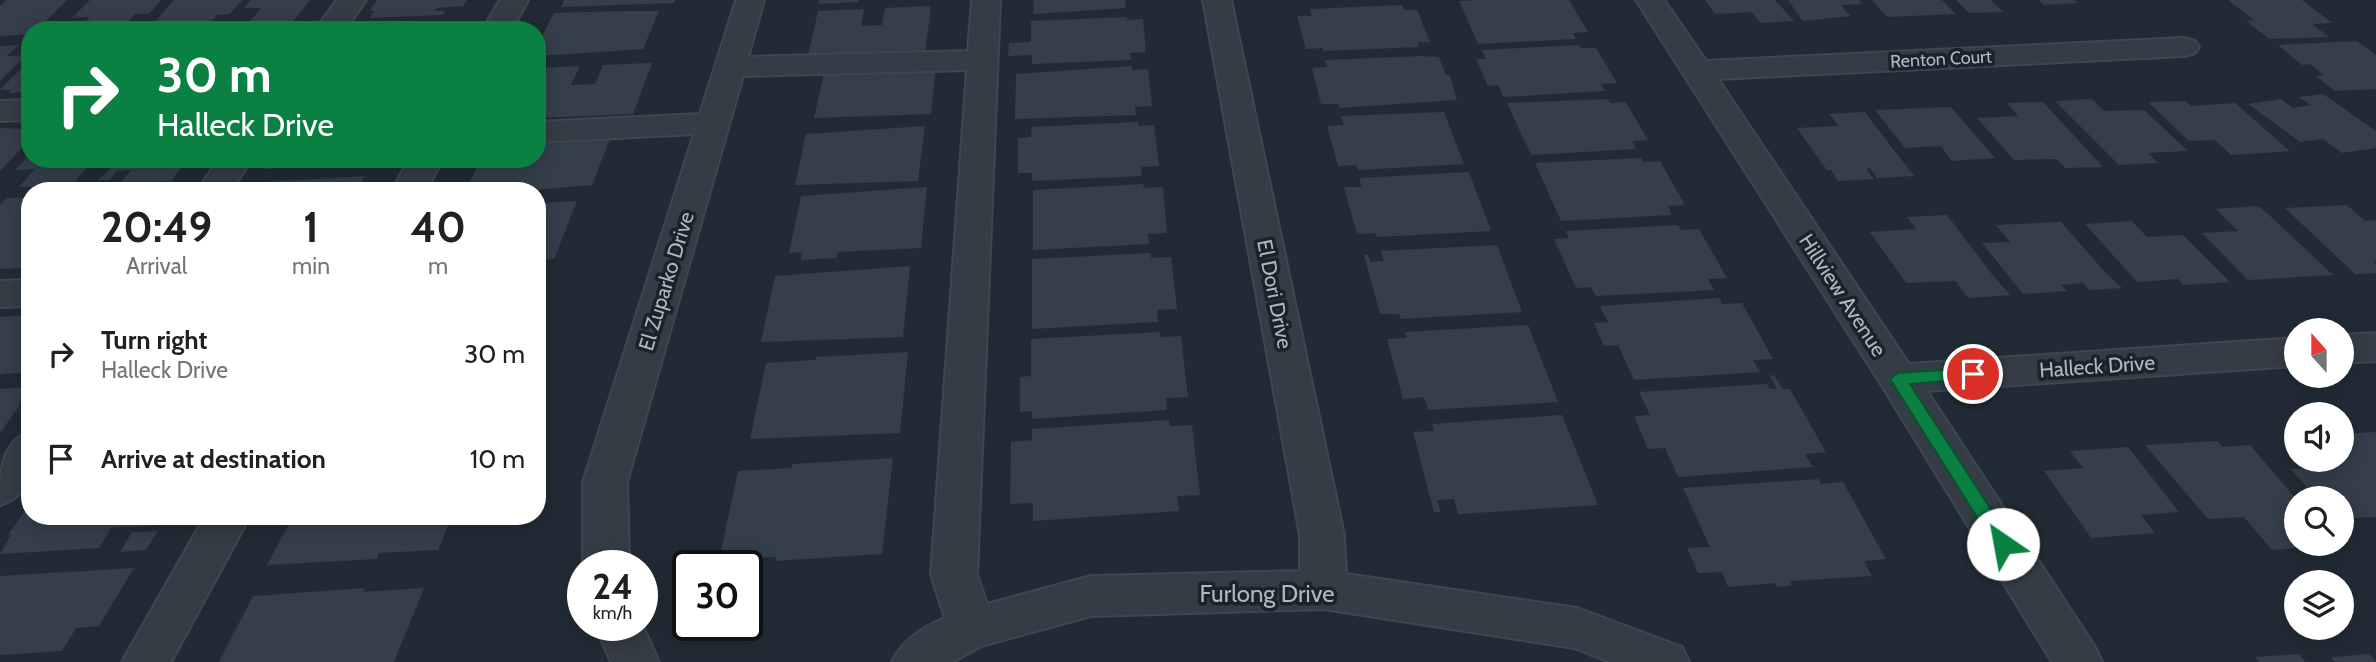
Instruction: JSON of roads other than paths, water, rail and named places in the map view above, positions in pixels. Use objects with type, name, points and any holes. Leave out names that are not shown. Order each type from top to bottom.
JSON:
[{"type":"street","points":[[337,21],[352,0]]},
{"type":"street","points":[[502,21],[514,0]]},
{"type":"street","name":"El Zuparko Drive","points":[[606,550],[606,482],[750,0]]},
{"type":"street","points":[[972,628],[954,575],[986,0]]},
{"type":"street","name":"El Dori Drive","points":[[1217,0],[1322,535],[1324,590]]},
{"type":"street","name":"Hillview Avenue","points":[[1650,0],[1699,71],[2078,662]]},
{"type":"street","name":"Renton Court","points":[[1699,71],[2184,47]]},
{"type":"street","points":[[730,67],[983,60]]},
{"type":"street","points":[[0,111],[21,110]]},
{"type":"street","points":[[546,132],[713,123]]},
{"type":"street","points":[[0,294],[21,293]]},
{"type":"street","points":[[2354,348],[2376,346]]},
{"type":"street","name":"Halleck Drive","points":[[1898,379],[2284,353]]},
{"type":"street","points":[[0,488],[21,459]]},
{"type":"street","points":[[146,662],[223,525]]},
{"type":"street","name":"Furlong Drive","points":[[916,662],[947,639],[972,628],[1091,596],[1324,590],[1577,628],[1665,662]]},
{"type":"street","points":[[626,641],[635,662]]}]
